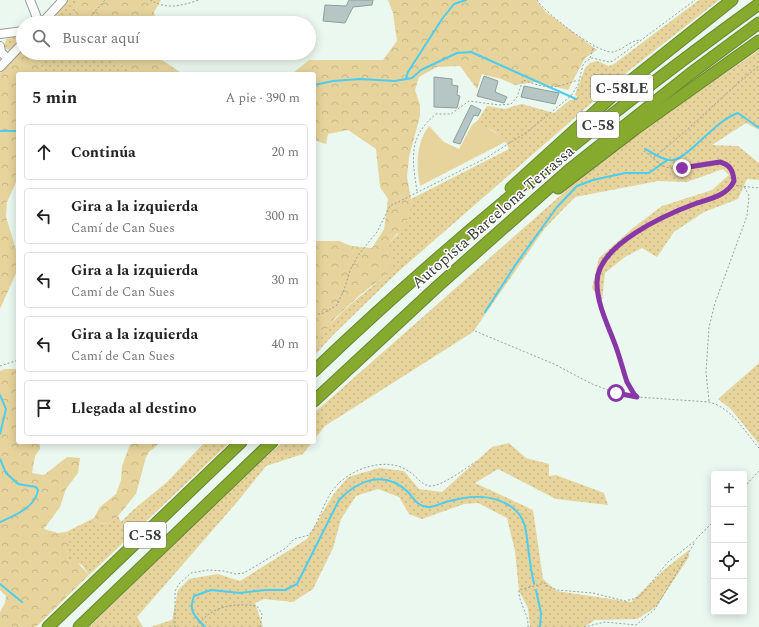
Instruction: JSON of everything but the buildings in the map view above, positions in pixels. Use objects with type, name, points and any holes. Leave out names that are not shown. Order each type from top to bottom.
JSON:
[{"type":"highway","name":"C-58LE","points":[[443,253],[498,200],[619,90],[732,0]]},
{"type":"highway","name":"Autopista Barcelona-Terrassa","points":[[316,369],[405,286],[443,253],[592,130],[679,62],[759,4]]},
{"type":"highway","name":"Autopista Barcelona-Terrassa","points":[[316,399],[385,334],[599,145],[759,23]]},
{"type":"highway","points":[[492,238],[635,128],[759,41]]},
{"type":"highway","name":"C-58","points":[[48,627],[239,444]]},
{"type":"highway","name":"C-58","points":[[80,627],[270,444]]},
{"type":"street","points":[[30,0],[38,16]]},
{"type":"street","points":[[48,16],[63,0]]},
{"type":"street","points":[[0,34],[16,32]]},
{"type":"street","points":[[0,46],[1,52],[8,59]]},
{"type":"street","points":[[0,67],[16,50]]},
{"type":"path","points":[[91,16],[105,0]]},
{"type":"path","points":[[150,0],[166,7],[178,7],[199,0]]},
{"type":"path","points":[[537,0],[546,10],[595,46],[603,50],[612,52],[630,42],[640,40]]},
{"type":"path","points":[[589,59],[595,58],[609,62],[613,61],[695,0]]},
{"type":"path","points":[[316,315],[324,313],[337,305],[343,294],[351,268],[359,254],[376,232],[388,210],[394,204],[482,160],[516,140],[571,96],[576,89],[583,65],[589,59],[592,49],[595,46]]},
{"type":"path","points":[[653,157],[683,134],[759,66]]},
{"type":"path","points":[[417,192],[413,161],[417,137],[423,125],[436,114],[451,114],[469,101],[499,105],[511,104],[517,97],[522,80],[545,88],[551,88],[579,80]]},
{"type":"path","points":[[571,96],[575,100]]},
{"type":"path","points":[[637,397],[627,382],[598,297],[597,278],[602,266],[612,252],[629,238],[669,215],[719,195],[732,185],[734,181],[732,169],[725,163],[714,162],[688,168],[671,168],[662,165],[644,151]]},
{"type":"path","points":[[732,185],[759,188]]},
{"type":"path","points":[[709,402],[706,368],[709,327],[715,303],[747,216],[749,196],[744,186]]},
{"type":"path","points":[[475,331],[554,364],[592,384],[620,394],[637,397],[709,402],[725,409],[759,448]]},
{"type":"path","points":[[0,366],[16,361]]},
{"type":"path","points":[[175,627],[176,591],[179,584],[187,576],[208,570],[224,571],[235,574],[244,573],[286,548],[294,538],[309,536],[331,493],[351,474],[376,465],[400,466],[408,470],[422,482],[431,486],[438,484],[477,461]]},
{"type":"path","points":[[747,484],[759,471]]},
{"type":"path","points":[[528,627],[528,615],[519,595],[519,590],[545,583],[547,586],[557,590],[593,592],[625,601],[633,599],[640,596],[668,562],[696,540],[711,524]]},
{"type":"path","points":[[584,627],[605,622],[636,625],[655,609],[696,540]]},
{"type":"path","points":[[197,627],[212,614],[231,604],[257,606],[262,614],[260,627]]},
{"type":"green space","points":[[67,0],[79,0],[73,16],[52,16]]},
{"type":"green space","points":[[79,0],[161,0],[154,12],[155,16],[73,16]]},
{"type":"green space","points":[[388,0],[536,0],[546,12],[597,50],[585,58],[568,90],[535,82],[515,85],[501,79],[482,74],[477,89],[460,66],[437,67],[419,77],[415,90],[420,105],[420,116],[409,157],[407,177],[412,204],[406,223],[389,243],[392,267],[390,273],[362,293],[334,319],[316,345],[316,241],[339,241],[351,246],[372,248],[384,229],[388,199],[380,187],[376,149],[348,130],[328,134],[326,144],[316,141],[316,72],[294,72],[309,60],[383,60],[397,41],[393,13]]},
{"type":"green space","points":[[699,0],[719,0],[626,73],[399,271],[333,335],[316,354],[316,345],[333,322],[344,310],[390,273],[389,243],[397,235],[412,204],[411,199],[509,149],[503,139],[494,131],[484,127],[472,125],[478,120],[487,106],[505,109],[522,104],[554,113],[570,100],[577,97],[575,95],[585,68],[590,63],[597,61],[609,66],[614,64]]},
{"type":"green space","points":[[16,36],[16,44],[9,50],[4,48],[6,39]]},
{"type":"green space","points":[[759,50],[759,130],[746,123],[712,145],[738,146],[759,163],[759,180],[747,179],[738,199],[704,212],[674,232],[657,257],[642,248],[625,257],[605,273],[602,301],[592,288],[599,258],[633,228],[662,206],[712,190],[729,175],[723,169],[687,182],[658,181],[575,197],[545,228],[473,332],[325,426],[316,437],[316,411],[569,188],[650,125]]},
{"type":"green space","points":[[16,55],[16,60],[37,60],[46,72],[16,72],[16,182],[7,202],[6,217],[16,250],[16,273],[0,309],[0,73]]},
{"type":"green space","points":[[37,60],[115,60],[130,72],[46,72]]},
{"type":"green space","points":[[115,60],[162,60],[180,72],[130,72]]},
{"type":"green space","points":[[472,125],[484,126],[507,141],[420,186],[418,170],[419,147],[429,126],[444,142],[459,149]]},
{"type":"green space","points":[[759,363],[759,444],[731,409],[718,399]]},
{"type":"green space","points":[[5,369],[16,369],[16,444],[40,444],[40,449],[35,456],[32,473],[44,475],[67,457],[80,458],[78,473],[66,489],[60,507],[44,529],[58,533],[66,532],[70,545],[67,559],[76,561],[89,575],[36,627],[0,627],[0,612],[5,603],[6,596],[0,590],[0,371]]},
{"type":"green space","points":[[509,443],[526,458],[549,464],[549,476],[556,475],[604,493],[608,505],[556,499],[498,469],[475,483],[533,510],[543,579],[557,591],[631,602],[665,569],[689,550],[689,557],[656,607],[637,619],[595,620],[584,627],[530,627],[528,608],[519,591],[515,551],[507,518],[478,503],[464,504],[422,519],[409,514],[399,497],[378,489],[356,496],[341,519],[333,548],[313,589],[293,602],[264,599],[255,603],[263,627],[150,627],[172,620],[178,590],[189,579],[218,574],[240,581],[307,539],[333,495],[348,477],[379,468],[404,471],[419,489],[442,492],[492,447]]},
{"type":"green space","points":[[130,444],[159,444],[149,452],[146,457],[136,494],[118,516],[108,524],[97,523],[94,518],[100,507],[116,494],[121,480],[122,466]]},
{"type":"green space","points":[[203,444],[228,444],[89,575],[82,565],[67,559],[69,545],[66,532],[94,518],[97,523],[108,524],[118,516],[121,522],[167,482]]},
{"type":"green space","points":[[281,444],[310,444],[303,454],[266,466],[238,501],[137,617],[143,627],[89,627],[234,486]]},
{"type":"waterway","points":[[406,78],[408,72],[442,19],[454,4],[466,0]]},
{"type":"waterway","points":[[316,85],[333,81],[360,79],[395,81],[412,78],[421,70],[457,53],[471,52],[576,99]]},
{"type":"waterway","points":[[645,149],[666,160],[673,160],[687,153],[720,123],[738,113],[759,128]]},
{"type":"waterway","points":[[0,131],[16,131]]},
{"type":"waterway","points":[[485,312],[516,264],[557,207],[577,186],[593,180],[625,173],[649,173],[667,160]]},
{"type":"waterway","points":[[0,395],[6,409],[0,434]]},
{"type":"waterway","points":[[0,459],[6,473],[18,484],[36,487],[38,490],[29,506],[18,514],[0,522]]},
{"type":"waterway","points":[[205,627],[192,610],[192,601],[194,596],[211,590],[240,593],[265,590],[285,590],[297,584],[339,500],[355,487],[372,480],[381,479],[399,485],[417,502],[425,507],[432,507],[458,499],[475,497],[491,498],[507,504],[519,513],[522,518],[527,535],[534,584]]},
{"type":"waterway","points":[[0,584],[22,602]]},
{"type":"waterway","points":[[536,590],[541,613],[540,627]]},
{"type":"route","points":[[616,393],[631,398],[637,397],[627,382],[598,297],[597,278],[606,258],[620,244],[629,238],[669,215],[725,192],[734,181],[732,169],[725,163],[714,162],[694,167],[682,168]]}]
